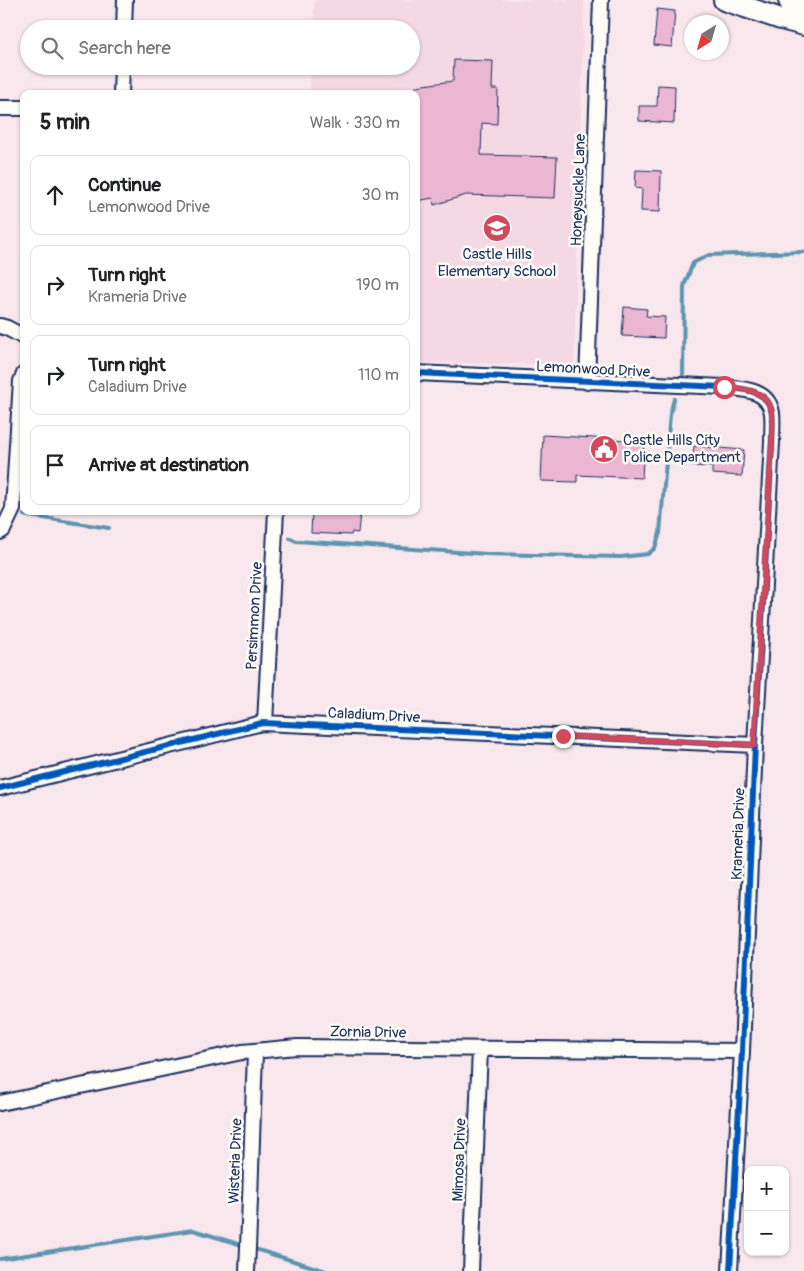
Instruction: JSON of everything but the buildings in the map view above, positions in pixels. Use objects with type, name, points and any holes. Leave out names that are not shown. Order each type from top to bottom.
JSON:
[{"type":"highway","points":[[792,0],[804,4]]},
{"type":"main road","points":[[724,0],[804,25]]},
{"type":"street","points":[[124,20],[125,0]]},
{"type":"street","name":"Honeysuckle Lane","points":[[587,382],[601,0]]},
{"type":"street","points":[[121,90],[122,75]]},
{"type":"street","points":[[0,108],[20,108]]},
{"type":"street","points":[[0,326],[20,335]]},
{"type":"street","name":"Lemonwood Drive","points":[[420,373],[724,387],[751,390],[766,399]]},
{"type":"street","points":[[0,532],[3,530],[13,509],[20,397]]},
{"type":"street","name":"Krameria Drive","points":[[730,1271],[742,1051],[754,745],[772,442],[772,413],[766,399]]},
{"type":"street","name":"Persimmon Drive","points":[[265,723],[276,515]]},
{"type":"street","name":"Caladium Drive","points":[[0,788],[265,723],[754,745]]},
{"type":"street","name":"Zornia Drive","points":[[0,1103],[242,1052],[297,1047],[742,1051]]},
{"type":"street","name":"Mimosa Drive","points":[[471,1271],[480,1049]]},
{"type":"street","name":"Wisteria Drive","points":[[247,1267],[255,1052]]},
{"type":"shaded area","name":"Castle Hills Elementary School","points":[[315,0],[584,0],[574,365],[420,362],[420,90],[310,90],[311,75],[420,75],[420,20],[314,20]]},
{"type":"waterway","points":[[683,375],[684,286],[693,263],[709,255],[804,252]]},
{"type":"waterway","points":[[290,538],[296,541],[487,554],[621,557],[648,554],[655,548],[660,533],[670,414],[674,399]]},
{"type":"waterway","points":[[24,515],[109,528]]},
{"type":"waterway","points":[[0,1259],[193,1230],[326,1271]]},
{"type":"cycle path","points":[[420,373],[723,387],[754,392],[765,399],[770,405],[772,413],[772,442],[755,745],[742,1051],[730,1271]]},
{"type":"cycle path","points":[[0,788],[262,723],[755,745]]},
{"type":"place","name":"Castle Hills Elementary School","points":[[497,228]]},
{"type":"place","name":"Castle Hills City Police Department","points":[[604,449]]},
{"type":"route","points":[[563,736],[754,745],[772,442],[772,413],[766,399],[751,390],[724,387]]}]
